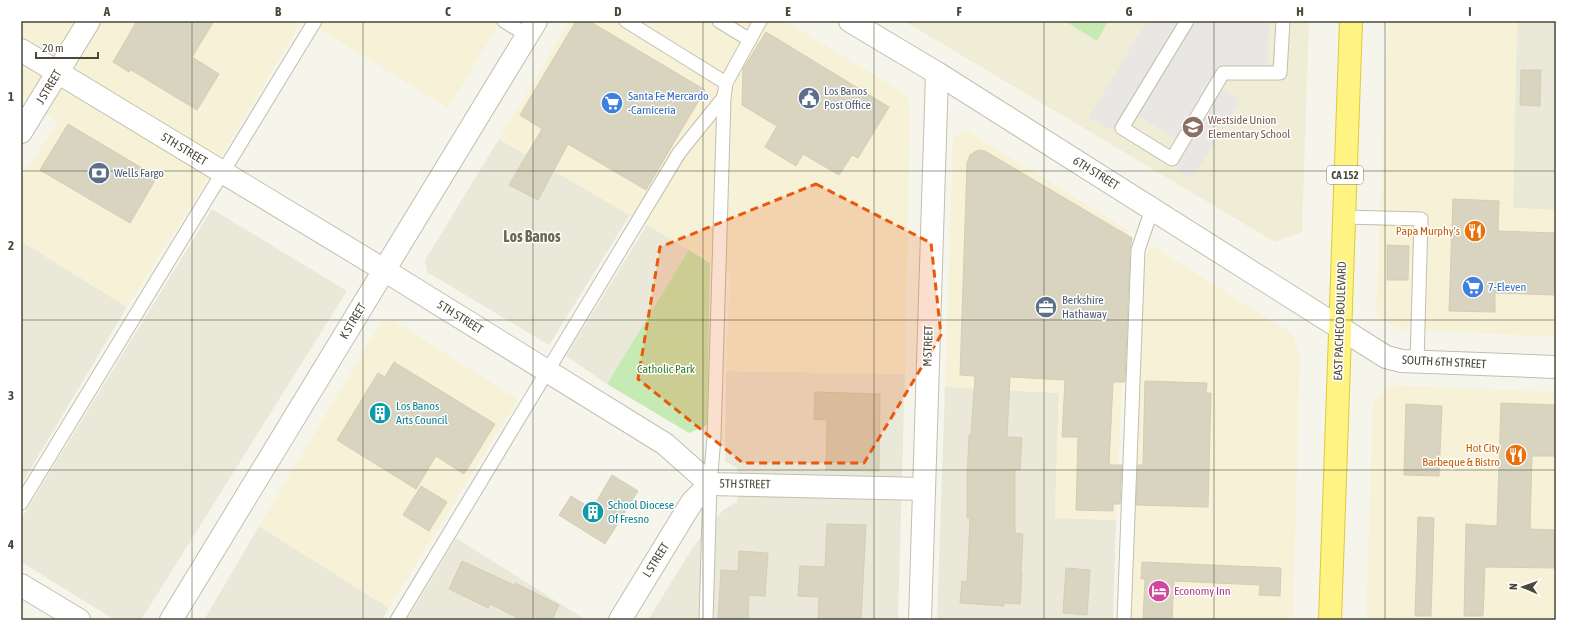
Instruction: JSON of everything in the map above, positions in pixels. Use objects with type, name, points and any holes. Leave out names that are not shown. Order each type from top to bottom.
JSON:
[{"type":"highway","name":"EAST PACHECO BOULEVARD","points":[[1330,620],[1351,21]]},
{"type":"street","name":"6TH STREET","points":[[850,21],[937,73],[1340,328]]},
{"type":"street","name":"J STREET","points":[[21,132],[58,72],[82,23]]},
{"type":"street","name":"K STREET","points":[[171,620],[532,28]]},
{"type":"street","name":"5TH STREET","points":[[21,50],[384,270],[665,444],[710,484],[924,489]]},
{"type":"street","name":"M STREET","points":[[920,620],[937,73]]},
{"type":"street","name":"SOUTH 6TH STREET","points":[[1340,328],[1386,357],[1402,361],[1556,367]]},
{"type":"street","name":"L STREET","points":[[620,620],[692,502],[710,484]]},
{"type":"street","points":[[21,585],[79,620]]},
{"type":"lane","points":[[21,503],[315,21]]},
{"type":"lane","points":[[504,21],[532,28]]},
{"type":"lane","points":[[626,21],[726,83]]},
{"type":"lane","points":[[719,21],[750,40]]},
{"type":"lane","points":[[706,620],[710,484],[715,429],[724,97],[726,83],[760,21]]},
{"type":"lane","points":[[1187,21],[1122,128],[1172,160],[1223,73],[1280,73],[1283,21]]},
{"type":"lane","points":[[396,620],[679,153],[724,97]]},
{"type":"lane","points":[[1124,620],[1138,250],[1152,209]]},
{"type":"lane","points":[[1344,217],[1421,219],[1417,362]]},
{"type":"highlighted area","points":[[816,184],[931,243],[941,335],[864,463],[743,463],[638,379],[660,247]]},
{"type":"shaded area","points":[[21,21],[302,21],[196,198],[127,307],[21,241],[21,177],[58,122],[21,97]]},
{"type":"shaded area","points":[[306,21],[501,21],[448,108]]},
{"type":"shaded area","points":[[570,21],[785,21],[906,94],[910,110],[905,374],[726,371],[730,273],[499,139]]},
{"type":"shaded area","name":"Westside Union Elementary School","points":[[904,21],[1309,21],[1302,232],[1275,242]]},
{"type":"shaded area","points":[[1147,21],[1269,21],[1267,72],[1223,73],[1216,85],[1241,100],[1192,179],[1177,170],[1172,159],[1182,142],[1133,112],[1122,128],[1107,128],[1089,118]]},
{"type":"shaded area","points":[[1388,21],[1517,21],[1513,208],[1556,210],[1556,337],[1398,329],[1376,315]]},
{"type":"shaded area","points":[[1517,21],[1556,21],[1556,210],[1513,208]]},
{"type":"shaded area","name":"Berkshire Hathaway","points":[[965,129],[1129,231],[1116,520],[1055,518],[1059,393],[945,387],[953,139]]},
{"type":"shaded area","points":[[499,139],[630,215],[549,345],[427,272],[425,260]]},
{"type":"shaded area","points":[[212,209],[347,291],[141,620],[115,620],[21,562],[21,519]]},
{"type":"shaded area","points":[[647,225],[689,250],[607,384],[566,356]]},
{"type":"shaded area","points":[[21,241],[127,307],[21,485]]},
{"type":"shaded area","points":[[1151,245],[1291,333],[1300,352],[1293,620],[1131,620],[1144,260]]},
{"type":"shaded area","points":[[392,320],[518,399],[389,608],[259,526],[381,322]]},
{"type":"shaded area","points":[[726,371],[905,374],[898,620],[648,620],[693,547],[723,510],[737,502],[737,468],[725,461]]},
{"type":"shaded area","points":[[1390,385],[1556,392],[1556,620],[1366,620],[1373,401]]},
{"type":"shaded area","points":[[945,387],[1059,393],[1055,518],[1116,520],[1113,620],[937,620]]},
{"type":"shaded area","points":[[259,526],[389,608],[382,620],[204,620]]},
{"type":"shaded area","points":[[456,538],[586,620],[407,620]]},
{"type":"green space","points":[[1065,21],[1108,21],[1097,41]]},
{"type":"green space","name":"Catholic Park","points":[[689,250],[710,263],[707,425],[689,433],[607,384]]},
{"type":"building","points":[[137,21],[214,21],[192,57],[219,74],[197,110],[131,70],[129,72],[113,62]]},
{"type":"building","name":"Santa Fe Mercardo -Carniceria","points":[[576,21],[589,21],[705,90],[646,190],[568,144],[538,200],[509,185],[542,129],[520,115]]},
{"type":"building","name":"Los Banos Post Office","points":[[766,32],[889,107],[858,158],[852,155],[839,175],[803,154],[796,166],[765,147],[777,126],[742,105],[743,69]]},
{"type":"building","points":[[1521,70],[1541,70],[1540,106],[1520,105]]},
{"type":"building","name":"Wells Fargo","points":[[68,124],[157,177],[130,223],[40,170]]},
{"type":"building","name":"Berkshire Hathaway","points":[[980,150],[985,151],[1132,238],[1130,250],[1125,382],[1113,382],[1109,465],[1122,465],[1120,504],[1113,504],[1113,511],[1076,510],[1078,437],[1062,437],[1065,380],[1010,377],[1007,437],[1022,438],[1020,470],[1015,469],[1015,533],[1023,534],[1022,573],[1020,604],[1004,603],[1004,606],[960,603],[962,581],[967,582],[970,518],[967,518],[967,478],[969,435],[971,435],[975,376],[960,375],[967,163],[970,155]]},
{"type":"building","points":[[1453,199],[1499,201],[1498,231],[1556,233],[1556,295],[1495,293],[1495,312],[1449,311]]},
{"type":"building","points":[[1387,245],[1409,246],[1408,280],[1387,280]]},
{"type":"building","points":[[394,362],[495,424],[464,474],[436,456],[416,489],[337,440],[378,373],[385,377]]},
{"type":"building","points":[[1145,381],[1207,383],[1206,393],[1211,393],[1208,507],[1136,505],[1138,465],[1143,465]]},
{"type":"building","points":[[815,392],[880,394],[879,471],[826,470],[827,420],[814,419]]},
{"type":"building","points":[[1501,403],[1556,405],[1556,456],[1532,456],[1530,529],[1556,530],[1556,568],[1485,567],[1483,616],[1464,616],[1466,524],[1497,526]]},
{"type":"building","points":[[1406,404],[1442,406],[1439,476],[1404,475]]},
{"type":"building","name":"School Diocese Of Fresno","points":[[612,475],[638,491],[605,544],[559,515],[571,496],[592,509]]},
{"type":"building","points":[[421,486],[447,502],[429,531],[403,515]]},
{"type":"building","points":[[1418,517],[1434,518],[1431,616],[1415,616]]},
{"type":"building","points":[[827,524],[866,525],[861,620],[818,620],[819,597],[798,596],[800,566],[825,567]]},
{"type":"building","points":[[739,551],[768,553],[765,596],[749,595],[748,620],[718,620],[721,570],[738,571]]},
{"type":"building","points":[[462,561],[514,585],[515,583],[559,605],[552,620],[522,620],[490,604],[488,608],[449,589]]},
{"type":"building","name":"Economy Inn","points":[[1142,562],[1281,568],[1280,596],[1259,595],[1260,585],[1174,581],[1172,620],[1143,620],[1145,579],[1141,579]]},
{"type":"building","points":[[1066,568],[1090,570],[1087,615],[1063,613]]},
{"type":"place","name":"Los Banos Post Office","points":[[809,98]]},
{"type":"place","name":"Santa Fe Mercardo -Carniceria","points":[[612,103]]},
{"type":"place","name":"Westside Union Elementary School","points":[[1193,127]]},
{"type":"place","name":"Wells Fargo","points":[[99,173]]},
{"type":"place","name":"Papa Murphy's","points":[[1475,231]]},
{"type":"place","name":"7-Eleven","points":[[1473,287]]},
{"type":"place","name":"Berkshire Hathaway","points":[[1046,307]]},
{"type":"place","name":"Los Banos Arts Council","points":[[380,413]]},
{"type":"place","name":"Hot City Barbeque & Bistro","points":[[1516,455]]},
{"type":"place","name":"School Diocese Of Fresno","points":[[593,512]]},
{"type":"place","name":"Economy Inn","points":[[1159,591]]},
{"type":"district","name":"Los Banos","points":[[532,236]]}]
